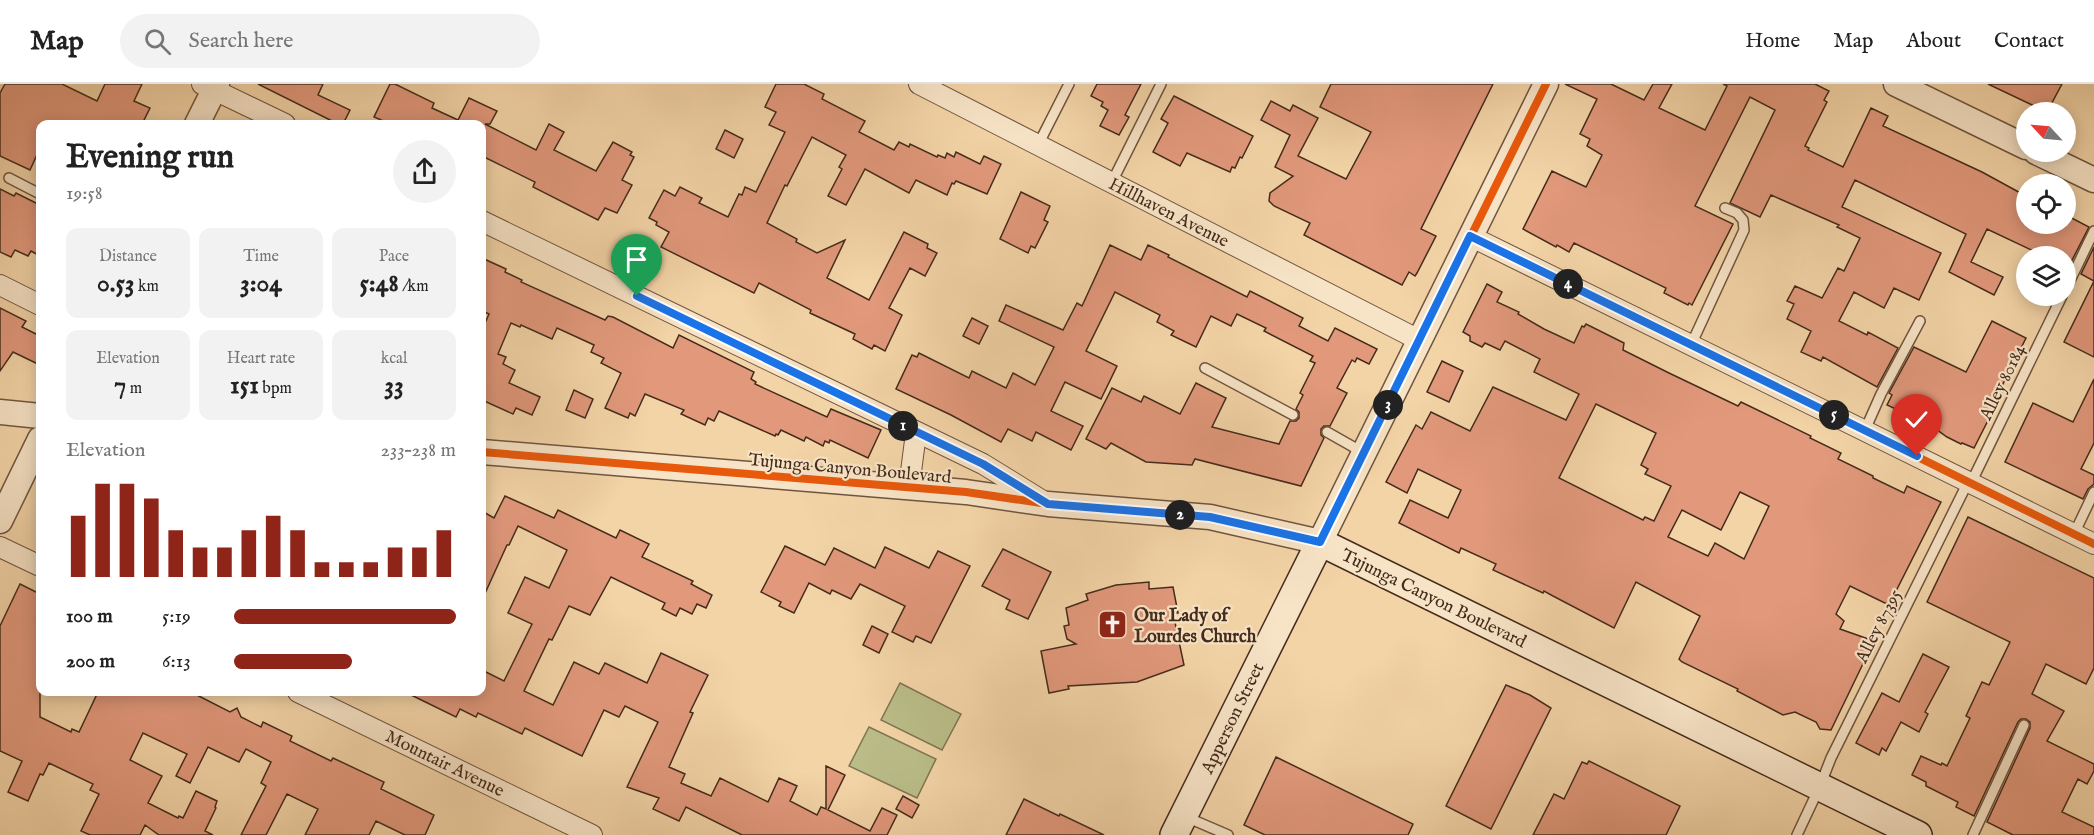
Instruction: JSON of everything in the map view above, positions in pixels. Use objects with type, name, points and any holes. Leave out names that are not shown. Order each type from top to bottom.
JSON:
[{"type":"main road","name":"Tujunga Canyon Boulevard","points":[[1320,542],[1918,835]]},
{"type":"main road","name":"Apperson Street","points":[[1179,825],[1320,542]]},
{"type":"street","name":"Hillhaven Avenue","points":[[919,84],[1419,340]]},
{"type":"street","name":"Apperson Street","points":[[1320,542],[1546,84]]},
{"type":"street","points":[[1896,84],[2016,142]]},
{"type":"street","points":[[198,120],[211,86],[277,120]]},
{"type":"street","points":[[2057,162],[2094,180]]},
{"type":"street","points":[[486,222],[983,464],[1048,504]]},
{"type":"street","points":[[1470,236],[2094,544]]},
{"type":"street","points":[[0,285],[36,303]]},
{"type":"street","points":[[0,412],[36,416]]},
{"type":"street","points":[[909,488],[916,433]]},
{"type":"street","points":[[0,521],[36,447]]},
{"type":"street","name":"Tujunga Canyon Boulevard","points":[[486,452],[966,492],[1048,504],[1210,517],[1320,542]]},
{"type":"street","points":[[0,547],[36,564]]},
{"type":"street","name":"Mountair Avenue","points":[[306,696],[592,835]]},
{"type":"lane","points":[[1038,145],[1069,84]]},
{"type":"lane","points":[[1112,182],[1161,84]]},
{"type":"lane","points":[[9,178],[36,192]]},
{"type":"lane","points":[[1691,345],[1744,230],[1743,220],[1737,213],[1725,208]]},
{"type":"lane","points":[[2076,268],[2094,231]]},
{"type":"lane","name":"Alley 80184","points":[[1970,483],[2057,306]]},
{"type":"lane","points":[[1865,430],[1881,394],[1920,321]]},
{"type":"lane","points":[[1206,368],[1293,416]]},
{"type":"lane","points":[[1327,432],[1364,453]]},
{"type":"lane","name":"Alley 87395","points":[[1797,835],[1831,758],[1970,483]]},
{"type":"lane","points":[[2074,534],[2094,492]]},
{"type":"lane","points":[[1973,835],[2024,725]]},
{"type":"lane","points":[[1179,825],[1228,835]]},
{"type":"green space","points":[[900,683],[961,714],[942,750],[881,720]]},
{"type":"green space","points":[[869,727],[936,759],[917,798],[849,766]]},
{"type":"building","points":[[5,84],[62,84],[97,101],[105,84],[142,84],[134,101],[150,108],[144,120],[36,120],[36,157],[30,170],[0,156],[0,93]]},
{"type":"building","points":[[258,84],[323,84],[318,95],[350,110],[345,120],[330,120]]},
{"type":"building","points":[[390,84],[395,84],[434,103],[432,108],[458,120],[381,120],[374,117]]},
{"type":"building","points":[[776,84],[804,84],[824,94],[822,99],[865,121],[859,132],[894,150],[899,142],[909,147],[910,144],[937,157],[938,155],[945,158],[947,153],[954,157],[956,152],[980,164],[984,156],[1001,164],[987,194],[956,181],[952,183],[947,195],[916,180],[909,193],[865,169],[846,205],[828,196],[842,169],[839,167],[846,155],[812,137],[767,223],[817,253],[845,240],[827,278],[869,300],[904,232],[928,244],[927,248],[937,253],[925,276],[910,268],[889,308],[902,315],[885,351],[874,345],[872,349],[853,339],[855,334],[810,313],[811,310],[759,283],[754,293],[661,247],[669,232],[649,218],[664,190],[675,196],[680,187],[702,198],[699,203],[728,217],[745,187],[756,192],[785,132],[769,125],[776,112],[765,107]]},
{"type":"building","points":[[1097,84],[1141,84],[1125,115],[1129,117],[1119,135],[1100,126],[1108,110],[1101,106],[1103,102],[1091,96]]},
{"type":"building","points":[[1331,84],[1493,84],[1421,229],[1436,236],[1415,276],[1409,272],[1402,285],[1304,235],[1310,223],[1274,206],[1269,201],[1270,193],[1293,176],[1275,167],[1290,135],[1261,120],[1271,101],[1290,111],[1293,105],[1318,118],[1298,156],[1346,179],[1371,132],[1320,107]]},
{"type":"building","points":[[1565,84],[1611,84],[1644,100],[1653,84],[1672,84],[1659,108],[1705,130],[1727,86],[1723,84],[1815,84],[1829,91],[1824,100],[1827,102],[1805,146],[1809,148],[1808,150],[1843,167],[1871,108],[1888,116],[1883,126],[1982,172],[2016,191],[2016,234],[2076,234],[2076,220],[2089,227],[2076,252],[2076,246],[2023,246],[1987,229],[1971,262],[2003,277],[1994,295],[1949,272],[1966,234],[1855,180],[1842,207],[1941,253],[1919,300],[1894,288],[1884,308],[1854,292],[1839,321],[1867,335],[1868,332],[1898,348],[1877,387],[1823,357],[1821,361],[1801,352],[1811,331],[1787,319],[1794,304],[1787,301],[1795,286],[1822,298],[1838,268],[1844,271],[1860,238],[1837,227],[1839,225],[1771,195],[1760,217],[1730,203],[1775,110],[1750,97],[1695,206],[1733,224],[1692,305],[1664,293],[1666,288],[1574,243],[1569,252],[1523,229],[1552,171],[1586,187],[1602,155],[1587,146],[1590,139],[1580,134],[1597,99]]},
{"type":"building","points":[[1988,84],[2062,84],[2052,102],[2026,102]]},
{"type":"building","points":[[1174,96],[1253,136],[1242,158],[1240,157],[1235,168],[1232,167],[1230,172],[1187,153],[1180,166],[1153,152],[1168,123],[1161,119]]},
{"type":"building","points":[[469,98],[497,111],[490,124],[486,124],[486,120],[458,120]]},
{"type":"building","points":[[549,124],[564,132],[554,150],[596,171],[613,142],[632,152],[630,155],[634,157],[622,180],[632,185],[617,213],[605,208],[598,220],[533,187],[535,182],[486,158],[486,125],[536,150]]},
{"type":"building","points":[[725,130],[743,139],[734,158],[716,149]]},
{"type":"building","points":[[0,189],[14,196],[16,193],[36,203],[36,254],[31,251],[28,256],[15,250],[11,257],[0,252]]},
{"type":"building","points":[[1021,192],[1050,206],[1044,220],[1048,222],[1035,248],[1031,246],[1028,253],[1000,239]]},
{"type":"building","points":[[1110,245],[1141,260],[1148,245],[1247,297],[1250,291],[1303,318],[1299,326],[1328,341],[1335,328],[1377,349],[1369,364],[1357,358],[1355,362],[1352,360],[1337,388],[1347,393],[1330,426],[1324,426],[1321,429],[1321,435],[1324,438],[1301,486],[1195,459],[1192,465],[1146,462],[1111,443],[1106,449],[1086,439],[1112,388],[1141,402],[1144,396],[1180,414],[1196,383],[1226,398],[1212,427],[1279,444],[1290,421],[1296,421],[1299,418],[1299,412],[1296,409],[1303,395],[1300,393],[1315,363],[1310,361],[1313,356],[1264,331],[1266,328],[1237,314],[1231,326],[1211,316],[1196,347],[1171,335],[1174,331],[1157,322],[1160,315],[1115,292],[1086,351],[1117,366],[1101,399],[1065,382],[1051,411],[1083,426],[1071,450],[1036,432],[1032,441],[1008,429],[1001,442],[896,389],[912,355],[917,357],[919,353],[969,378],[972,371],[1006,388],[1013,373],[1035,385],[1054,347],[999,321],[1006,305],[1063,330],[1077,303],[1082,306]]},
{"type":"building","points":[[2094,247],[2094,281],[2081,274]]},
{"type":"building","points":[[486,260],[506,269],[505,272],[522,280],[521,282],[605,320],[608,316],[613,317],[673,348],[679,335],[754,372],[751,379],[756,382],[755,384],[827,417],[831,409],[881,430],[868,458],[830,440],[829,443],[825,441],[823,446],[806,437],[804,441],[781,430],[775,436],[719,411],[714,421],[708,418],[705,425],[681,414],[684,410],[645,394],[635,416],[630,413],[628,418],[605,408],[621,373],[601,363],[604,358],[591,352],[594,345],[557,328],[552,339],[511,323],[498,354],[506,357],[503,364],[515,370],[509,383],[540,397],[532,415],[516,408],[513,414],[486,402],[486,321],[489,314],[486,313]]},
{"type":"building","points":[[2094,281],[2094,357],[2064,342]]},
{"type":"building","points":[[1487,284],[1502,292],[1497,302],[1519,312],[1518,314],[1544,329],[1574,343],[1582,326],[1586,324],[1624,343],[1623,350],[1669,373],[1738,406],[1741,402],[1811,436],[1810,438],[1841,453],[1838,459],[1873,478],[1904,493],[1907,486],[1941,502],[1889,605],[1850,586],[1836,614],[1844,621],[1840,629],[1874,641],[1831,730],[1820,729],[1816,722],[1795,712],[1783,715],[1737,691],[1738,689],[1682,662],[1679,659],[1700,616],[1636,582],[1614,628],[1544,591],[1543,593],[1493,570],[1496,564],[1461,548],[1459,553],[1399,523],[1410,500],[1448,518],[1461,490],[1418,469],[1407,493],[1386,482],[1416,425],[1422,429],[1431,412],[1470,431],[1493,387],[1566,420],[1579,394],[1534,372],[1540,359],[1505,341],[1500,350],[1485,343],[1482,347],[1470,341],[1470,336],[1463,332]],"holes":[[[1596,404],[1656,433],[1641,465],[1648,469],[1645,474],[1671,486],[1654,521],[1645,517],[1643,520],[1559,478]],[[1740,492],[1769,506],[1744,559],[1715,543],[1708,556],[1668,537],[1682,510],[1721,530]]]},
{"type":"building","points":[[0,308],[26,321],[22,327],[36,334],[36,363],[13,352],[0,371]]},
{"type":"building","points":[[972,318],[988,326],[979,344],[963,336]]},
{"type":"building","points":[[1992,321],[2026,338],[2001,388],[2004,389],[1974,448],[1961,444],[1936,428],[1887,405],[1892,395],[1889,393],[1914,347],[1966,372]]},
{"type":"building","points":[[1442,361],[1463,371],[1449,402],[1427,392]]},
{"type":"building","points":[[2094,379],[2094,443],[2081,469],[2094,475],[2094,484],[2088,489],[2083,499],[2005,462],[2033,403],[2073,422]]},
{"type":"building","points":[[574,390],[593,399],[585,418],[566,410]]},
{"type":"building","points":[[505,496],[554,518],[558,510],[616,538],[620,530],[649,544],[642,557],[693,581],[691,584],[712,595],[706,608],[697,604],[692,614],[680,608],[676,616],[662,609],[665,603],[611,577],[590,615],[569,606],[552,640],[549,639],[524,691],[553,705],[574,662],[599,674],[605,663],[647,683],[661,653],[708,675],[690,712],[693,713],[669,767],[685,774],[681,783],[711,796],[720,778],[768,802],[779,778],[797,786],[790,801],[817,815],[821,807],[826,809],[826,766],[845,775],[828,810],[870,831],[882,808],[897,815],[887,835],[742,835],[686,807],[679,821],[653,809],[659,798],[627,787],[658,722],[625,706],[619,717],[604,710],[582,756],[525,728],[522,734],[478,713],[476,717],[460,709],[456,717],[413,696],[486,696],[486,672],[504,681],[532,624],[508,613],[525,577],[549,588],[567,550],[518,526],[486,591],[486,513],[494,518]]},
{"type":"building","points":[[1968,517],[2094,578],[2094,668],[2086,684],[2046,664],[2032,694],[2064,711],[2047,741],[2094,764],[2094,771],[2087,784],[2078,779],[2062,812],[2094,827],[2094,835],[2013,835],[1987,822],[2030,728],[2030,722],[2026,719],[2018,722],[1974,816],[1956,807],[1958,802],[1926,786],[1926,782],[1912,775],[1921,756],[1947,766],[1970,718],[1966,716],[1982,682],[1989,685],[2010,642],[1927,602]]},
{"type":"building","points":[[785,546],[825,565],[834,548],[875,568],[885,547],[929,568],[938,551],[970,566],[931,643],[916,636],[913,642],[892,632],[905,606],[860,584],[851,599],[832,590],[830,594],[809,583],[794,613],[779,606],[781,602],[761,592]]},
{"type":"building","points":[[1003,549],[1051,572],[1028,619],[1006,609],[1010,600],[982,586]]},
{"type":"building","points":[[1149,582],[1149,589],[1173,587],[1178,613],[1173,613],[1184,665],[1137,682],[1068,686],[1069,689],[1049,693],[1041,651],[1076,644],[1067,639],[1064,626],[1069,625],[1066,608],[1088,600],[1086,594],[1116,585]]},
{"type":"building","points":[[20,584],[36,592],[36,696],[40,696],[40,717],[71,732],[72,729],[79,732],[96,696],[199,696],[230,712],[237,708],[241,717],[261,727],[263,722],[292,736],[290,741],[331,761],[333,758],[384,782],[381,789],[434,815],[425,835],[405,835],[376,821],[369,835],[305,835],[318,809],[287,794],[266,835],[241,835],[266,786],[261,783],[271,762],[246,749],[239,762],[208,747],[190,783],[176,776],[187,754],[143,733],[130,760],[162,776],[148,803],[178,818],[179,816],[183,818],[196,791],[217,801],[205,831],[213,835],[159,835],[145,825],[140,835],[90,835],[81,831],[99,794],[90,790],[93,784],[49,763],[43,775],[40,774],[28,801],[8,792],[22,761],[0,751],[0,626]]},
{"type":"building","points":[[872,626],[888,634],[879,653],[863,645]]},
{"type":"building","points":[[1923,654],[1949,667],[1925,712],[1928,714],[1919,732],[1901,722],[1886,751],[1882,748],[1879,755],[1856,743],[1882,693],[1899,702]]},
{"type":"building","points":[[1506,685],[1530,695],[1551,708],[1491,829],[1446,806]]},
{"type":"building","points":[[1276,757],[1413,824],[1408,835],[1265,835],[1244,825]]},
{"type":"building","points":[[1589,761],[1680,806],[1666,835],[1533,835],[1554,794],[1564,799],[1582,762],[1587,764]]},
{"type":"building","points":[[903,796],[919,805],[912,818],[896,809]]},
{"type":"building","points":[[1024,799],[1059,816],[1060,814],[1104,835],[1006,835]]},
{"type":"cycle path","points":[[486,452],[966,492],[1048,504],[1210,517],[1320,542],[1546,84]]},
{"type":"cycle path","points":[[1470,236],[2094,544]]},
{"type":"place","name":"Our Lady of Lourdes Church","points":[[1113,625]]},
{"type":"route","points":[[637,296],[983,464],[1048,504],[1210,517],[1320,542],[1470,236],[1917,456]]}]
